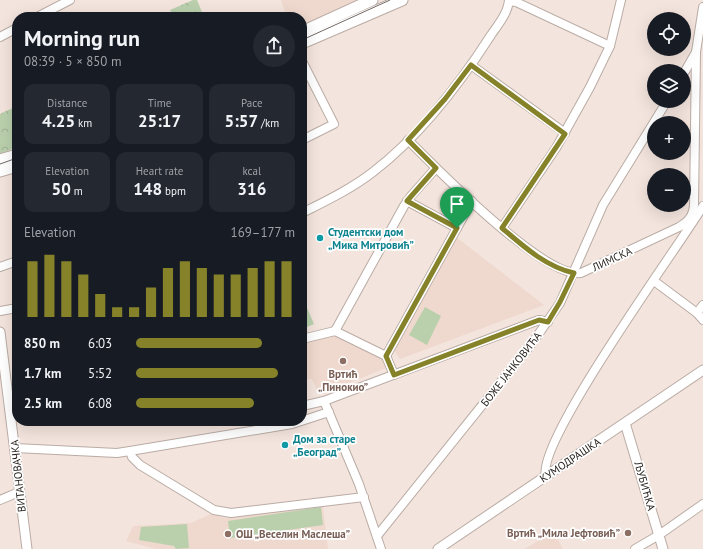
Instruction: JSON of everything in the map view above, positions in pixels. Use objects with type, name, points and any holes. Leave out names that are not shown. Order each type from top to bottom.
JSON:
[{"type":"main road","points":[[307,30],[372,0]]},
{"type":"main road","points":[[307,42],[402,0]]},
{"type":"main road","points":[[0,160],[12,156]]},
{"type":"main road","points":[[0,171],[12,167]]},
{"type":"street","points":[[47,12],[70,0]]},
{"type":"street","points":[[502,228],[565,134],[610,46],[621,0]]},
{"type":"street","points":[[307,210],[356,184],[374,172],[408,140],[445,99],[471,65],[499,23],[509,1],[516,2],[610,46]]},
{"type":"street","points":[[689,64],[696,52],[703,7]]},
{"type":"street","points":[[0,37],[12,31]]},
{"type":"street","name":"ЛИМСКА","points":[[574,273],[581,273],[590,269],[679,227],[690,219],[694,201],[696,52]]},
{"type":"street","points":[[471,65],[565,134]]},
{"type":"street","points":[[307,71],[334,124],[307,138]]},
{"type":"street","name":"БОЖЕ ЈАНКОВИЋА","points":[[377,536],[548,322],[560,302],[574,273],[603,205],[663,108]]},
{"type":"street","points":[[408,140],[436,168],[502,228],[555,267],[574,273]]},
{"type":"street","points":[[335,331],[407,201],[436,168]]},
{"type":"street","points":[[386,356],[472,200]]},
{"type":"street","points":[[407,201],[457,228]]},
{"type":"street","points":[[694,201],[699,204],[703,203]]},
{"type":"street","points":[[546,476],[546,464],[570,412],[584,387],[703,206]]},
{"type":"street","points":[[679,227],[683,230],[684,235]]},
{"type":"street","points":[[0,267],[12,263]]},
{"type":"street","points":[[654,281],[703,320]]},
{"type":"street","points":[[696,313],[703,305]]},
{"type":"street","points":[[0,311],[12,309]]},
{"type":"street","points":[[307,405],[324,401],[539,320],[548,322]]},
{"type":"street","points":[[307,338],[335,331],[386,356],[394,375]]},
{"type":"street","name":"ВИТАНОВАЧКА","points":[[0,332],[3,372],[12,425]]},
{"type":"street","name":"КУМОДРАШКА","points":[[438,549],[703,370]]},
{"type":"street","points":[[324,401],[364,498],[381,549]]},
{"type":"street","points":[[307,419],[329,412]]},
{"type":"street","name":"ЉУБИЋКА","points":[[625,423],[663,549]]},
{"type":"street","name":"ВИТАНОВАЧКА","points":[[12,426],[27,549]]},
{"type":"street","points":[[16,448],[117,453],[130,452],[280,426]]},
{"type":"street","points":[[130,452],[134,460],[140,465],[214,510],[222,513],[364,498]]},
{"type":"street","points":[[0,500],[20,492]]},
{"type":"street","points":[[635,549],[659,535],[703,504]]},
{"type":"shaded area","points":[[281,0],[359,0],[307,23],[307,12],[285,12]]},
{"type":"shaded area","points":[[456,237],[544,305],[400,359],[393,349]]},
{"type":"shaded area","name":"Вртић „Пинокио”","points":[[334,334],[382,358],[386,368],[319,395],[312,379],[307,379],[307,340]]},
{"type":"shaded area","name":"ОШ „Веселин Маслеша”","points":[[323,506],[328,549],[156,549],[126,541],[133,526],[191,523],[211,514],[225,518]]},
{"type":"shaded area","points":[[553,531],[563,549],[525,549]]},
{"type":"green space","points":[[193,0],[197,0],[202,12],[171,12],[170,10]]},
{"type":"green space","points":[[12,108],[12,149],[0,154],[0,114]]},
{"type":"green space","points":[[425,307],[441,316],[427,345],[409,335]]},
{"type":"green space","points":[[307,308],[314,324],[307,327]]},
{"type":"green space","points":[[321,507],[323,525],[230,538],[228,521]]},
{"type":"green space","points":[[187,524],[189,548],[176,549],[174,546],[139,540],[141,527]]},
{"type":"tram line","points":[[307,38],[390,0]]},
{"type":"tram line","points":[[0,164],[12,160]]},
{"type":"place","name":"Студентски дом „Мика Митровић”","points":[[320,238]]},
{"type":"place","name":"Вртић „Пинокио”","points":[[343,361]]},
{"type":"place","name":"Дом за старе „Београд”","points":[[285,445]]},
{"type":"place","name":"Вртић „Мила Јефтовић”","points":[[628,533]]},
{"type":"place","name":"ОШ „Веселин Маслеша”","points":[[228,534]]},
{"type":"route","points":[[471,65],[565,134],[502,228],[516,240],[555,267],[574,273],[555,312],[548,322],[543,319],[539,320],[394,375],[386,356],[457,228],[407,201],[436,168],[408,140],[445,99],[471,65]]}]
